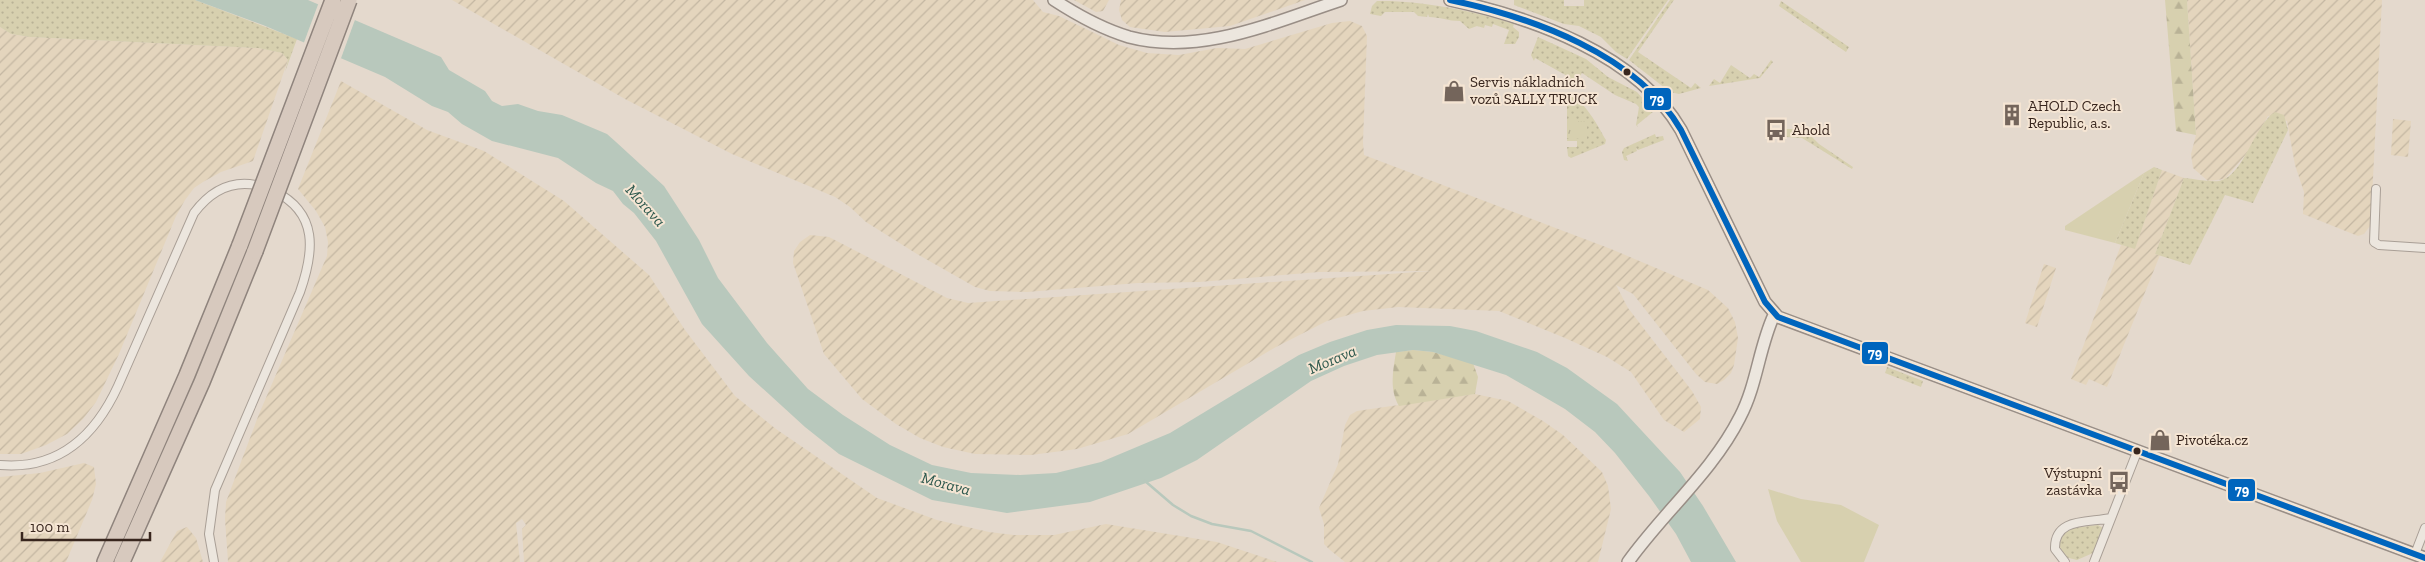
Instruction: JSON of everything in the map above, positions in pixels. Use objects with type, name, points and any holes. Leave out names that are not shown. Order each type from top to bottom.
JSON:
[{"type":"highway","points":[[105,562],[187,375],[240,245],[333,0]]},
{"type":"highway","points":[[122,562],[202,382],[255,251],[350,0]]},
{"type":"main road","points":[[1054,0],[1083,18],[1120,34],[1141,39],[1173,42],[1238,34],[1341,0]]},
{"type":"main road","points":[[1450,0],[1502,12],[1558,34],[1606,58],[1655,96],[1670,112],[1681,130],[1763,299],[1774,315],[1808,330],[2420,556]]},
{"type":"main road","points":[[1628,562],[1708,463],[1741,415],[1774,315]]},
{"type":"street","points":[[0,465],[28,464],[51,457],[68,449],[91,431],[100,420],[115,393],[194,212],[210,196],[232,185],[253,184],[270,189],[287,198],[302,215],[310,234],[310,258],[300,292],[215,490],[209,534],[214,562]]},
{"type":"street","points":[[2376,190],[2374,242],[2378,245],[2425,248]]},
{"type":"street","points":[[2094,562],[2137,452]]},
{"type":"street","points":[[2065,562],[2058,556],[2055,549],[2056,539],[2063,528],[2074,522],[2111,518]]},
{"type":"street","points":[[2420,556],[2425,528]]},
{"type":"shaded area","points":[[452,0],[1033,0],[1043,12],[1059,16],[1119,45],[1147,53],[1179,55],[1217,48],[1245,49],[1332,23],[1350,21],[1362,26],[1367,36],[1364,155],[1611,249],[1708,290],[1728,308],[1735,322],[1738,338],[1734,365],[1731,373],[1724,380],[1717,384],[1705,382],[1696,374],[1633,294],[1616,285],[1628,308],[1692,391],[1701,407],[1700,419],[1684,432],[1664,420],[1631,372],[1607,357],[1565,338],[1499,311],[1398,307],[1363,311],[1327,321],[1276,347],[1128,434],[1077,449],[1031,455],[975,454],[943,447],[920,438],[896,424],[862,399],[824,354],[793,263],[794,251],[800,242],[810,235],[829,237],[947,298],[968,303],[1432,271],[1319,272],[1199,282],[1138,283],[1027,292],[990,291],[975,287],[866,222],[850,207],[835,197],[732,154],[625,99]]},
{"type":"shaded area","points":[[1074,0],[1109,0],[1103,11],[1096,12]]},
{"type":"shaded area","points":[[1121,0],[1305,0],[1230,26],[1165,32],[1130,27],[1122,20],[1119,10]]},
{"type":"shaded area","points":[[2187,0],[2382,0],[2371,218],[2370,226],[2364,234],[2358,236],[2303,214],[2304,192],[2295,165],[2287,121],[2268,116],[2247,153],[2225,179],[2208,181],[2193,168],[2191,154],[2196,135]]},
{"type":"shaded area","points":[[0,27],[11,34],[30,37],[258,48],[282,53],[288,60],[253,161],[221,172],[194,188],[176,216],[119,354],[96,402],[83,419],[67,434],[46,445],[21,454],[0,454]]},
{"type":"shaded area","points":[[341,81],[427,130],[484,151],[564,201],[649,275],[685,330],[735,396],[776,429],[877,498],[937,520],[989,532],[1014,535],[1054,535],[1106,524],[1217,542],[1277,562],[524,562],[522,529],[526,525],[522,519],[516,523],[520,562],[228,562],[225,519],[226,502],[259,414],[327,256],[328,242],[325,227],[316,211],[298,189]]},
{"type":"shaded area","points":[[2393,119],[2411,121],[2408,157],[2391,155]]},
{"type":"shaded area","points":[[2162,170],[2184,178],[2155,254],[2160,255],[2107,387],[2089,379],[2086,385],[2071,379],[2121,245],[2135,248]]},
{"type":"shaded area","points":[[2044,264],[2056,268],[2037,327],[2025,323]]},
{"type":"shaded area","points":[[1475,394],[1508,401],[1543,421],[1563,435],[1602,472],[1608,486],[1611,509],[1598,562],[1345,562],[1330,550],[1324,544],[1324,524],[1319,508],[1338,464],[1345,425],[1350,415],[1357,411]]},
{"type":"shaded area","points":[[84,463],[94,467],[96,484],[92,500],[66,562],[0,562],[0,477],[40,473]]},
{"type":"shaded area","points":[[187,527],[196,538],[203,562],[160,562],[177,531]]},
{"type":"green space","points":[[0,0],[195,0],[297,39],[285,72],[288,60],[282,53],[258,48],[30,37],[11,34],[0,27]]},
{"type":"green space","points":[[1514,0],[1564,0],[1564,6],[1584,6],[1584,0],[1668,0],[1627,59],[1616,52],[1601,37],[1579,26],[1564,24],[1514,5]]},
{"type":"green space","points":[[1670,0],[1674,0],[1638,52],[1691,88],[1695,83],[1701,88],[1679,94],[1670,92],[1629,60]]},
{"type":"green space","points":[[2165,0],[2187,0],[2196,135],[2176,131]]},
{"type":"green space","points":[[1377,1],[1428,4],[1482,15],[1514,24],[1513,27],[1519,32],[1519,37],[1515,44],[1504,44],[1509,30],[1493,24],[1492,27],[1485,25],[1484,28],[1477,26],[1469,29],[1460,21],[1429,17],[1428,14],[1427,17],[1418,16],[1414,12],[1385,12],[1381,16],[1370,14],[1372,6]]},
{"type":"green space","points":[[1781,1],[1849,47],[1846,52],[1779,6]]},
{"type":"green space","points":[[1538,37],[1586,59],[1608,77],[1637,92],[1654,111],[1637,125],[1638,127],[1636,125],[1639,107],[1636,104],[1615,95],[1582,73],[1573,87],[1568,85],[1569,77],[1535,58],[1534,61],[1531,55]]},
{"type":"green space","points":[[1771,60],[1773,62],[1760,78],[1709,86],[1714,79],[1720,83],[1731,65],[1750,78],[1754,74],[1759,77]]},
{"type":"green space","points":[[1567,95],[1580,102],[1595,121],[1606,140],[1605,144],[1571,158],[1568,156],[1567,147],[1577,147],[1577,141],[1567,141],[1567,138],[1587,138],[1587,121],[1567,121]]},
{"type":"green space","points":[[2275,112],[2284,115],[2288,130],[2253,203],[2225,195],[2190,265],[2155,254],[2184,178],[2219,181],[2228,177],[2242,160],[2268,118]]},
{"type":"green space","points":[[1567,121],[1587,121],[1587,139],[1567,138]]},
{"type":"green space","points":[[1785,129],[1804,129],[1819,144],[1853,167],[1852,169],[1802,138],[1772,136],[1771,132],[1785,132]]},
{"type":"green space","points":[[1655,134],[1656,137],[1663,136],[1664,140],[1638,150],[1636,148],[1637,151],[1626,156],[1628,161],[1624,160],[1622,152],[1624,148]]},
{"type":"green space","points":[[2154,167],[2162,170],[2135,249],[2115,243],[2144,173]]},
{"type":"green space","points":[[2144,173],[2115,243],[2065,230],[2065,226]]},
{"type":"green space","points":[[1413,350],[1433,352],[1473,363],[1478,377],[1475,394],[1399,406],[1393,386],[1396,352]]},
{"type":"green space","points":[[1887,367],[1923,381],[1921,387],[1885,373]]},
{"type":"green space","points":[[1768,489],[1801,499],[1841,505],[1879,525],[1864,562],[1801,562],[1777,521]]},
{"type":"green space","points":[[2098,525],[2103,528],[2093,553],[2077,560],[2065,557],[2059,545],[2064,532],[2073,528]]},
{"type":"water","name":"Morava","points":[[195,0],[308,0],[441,57],[449,70],[485,91],[492,101],[502,106],[518,104],[538,111],[562,115],[607,134],[664,186],[699,240],[718,278],[767,343],[808,389],[843,415],[890,445],[932,465],[971,473],[1020,475],[1056,473],[1101,462],[1170,433],[1299,355],[1330,342],[1367,330],[1396,325],[1450,326],[1476,331],[1537,352],[1567,368],[1617,404],[1680,472],[1703,506],[1736,562],[1691,562],[1676,534],[1615,453],[1595,432],[1565,409],[1506,375],[1433,352],[1413,350],[1377,355],[1344,366],[1311,381],[1197,460],[1161,478],[1090,502],[1007,513],[932,500],[839,454],[805,427],[749,376],[702,324],[656,241],[634,213],[623,204],[613,191],[596,183],[558,158],[492,141],[462,124],[448,112],[432,106],[385,77],[263,25]]},
{"type":"pier","points":[[319,2],[356,17],[340,61],[303,45]]},
{"type":"waterway","points":[[1145,481],[1173,505],[1191,516],[1212,524],[1251,531],[1312,562]]},
{"type":"transit line","name":"79","points":[[1450,0],[1514,17],[1579,43],[1610,60],[1638,80],[1662,103],[1681,130],[1765,302],[1778,317],[2425,558]]},
{"type":"place","name":"Servis nákladních vozů SALLY TRUCK","points":[[1454,91]]},
{"type":"place","name":"AHOLD Czech Republic, a.s.","points":[[2012,115]]},
{"type":"place","name":"Ahold","points":[[1776,130]]},
{"type":"place","name":"Pivotéka.cz","points":[[2160,440]]},
{"type":"place","name":"Výstupní zastávka","points":[[2119,482]]}]
